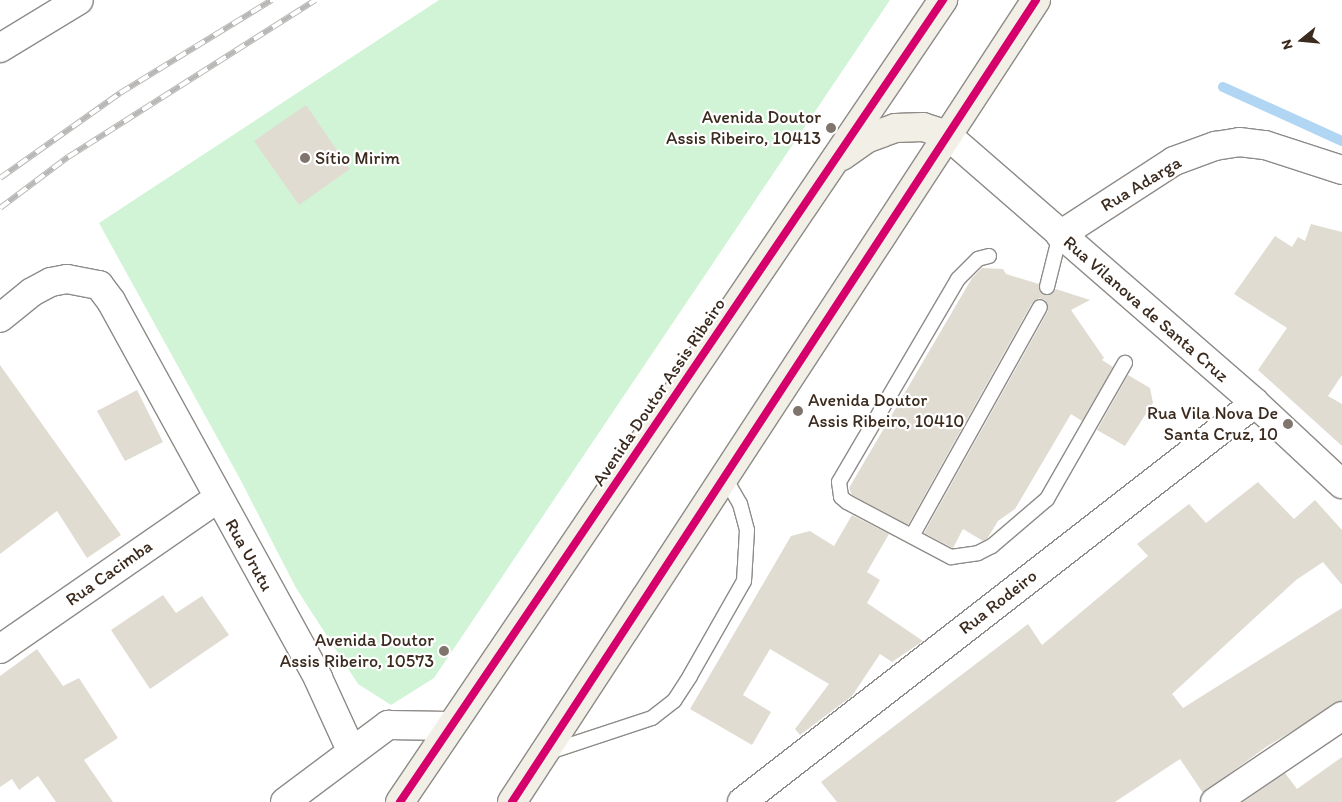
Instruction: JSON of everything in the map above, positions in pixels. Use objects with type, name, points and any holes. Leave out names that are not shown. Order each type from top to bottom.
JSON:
[{"type":"main road","name":"Avenida Doutor Assis Ribeiro","points":[[400,802],[449,726],[943,0]]},
{"type":"main road","points":[[512,802],[1036,0]]},
{"type":"main road","points":[[835,161],[868,138],[895,128],[923,127],[947,135]]},
{"type":"street","points":[[0,48],[79,0]]},
{"type":"street","name":"Rua Vilanova de Santa Cruz","points":[[947,135],[1255,403],[1342,484]]},
{"type":"street","name":"Rua Adarga","points":[[1060,235],[1174,161],[1215,146],[1239,142],[1265,145],[1342,170]]},
{"type":"street","name":"Rua Urutu","points":[[0,318],[32,292],[51,282],[81,280],[99,285],[111,301],[318,678],[351,750]]},
{"type":"street","name":"Rua Rodeiro","points":[[742,802],[1255,403]]},
{"type":"street","name":"Rua Cacimba","points":[[0,649],[218,498]]},
{"type":"street","points":[[1215,802],[1342,716]]},
{"type":"street","points":[[285,802],[351,750],[388,725],[449,726]]},
{"type":"lane","points":[[1047,286],[1060,235]]},
{"type":"lane","points":[[989,256],[978,259],[958,279],[838,482],[841,497],[847,502],[951,557],[965,557],[992,546],[1035,511],[1057,486],[1125,363]]},
{"type":"lane","points":[[912,536],[1040,308]]},
{"type":"lane","points":[[543,753],[626,729],[652,718],[674,701],[744,581],[747,530],[740,504],[724,476]]},
{"type":"green space","name":"Sítio Mirim","points":[[439,0],[890,0],[434,678],[391,705],[358,684],[296,588],[239,477],[99,223]]},
{"type":"building","name":"Sítio Mirim","points":[[306,105],[350,169],[299,205],[254,141]]},
{"type":"building","points":[[1311,224],[1342,232],[1342,375],[1328,396],[1342,404],[1342,446],[1258,370],[1287,328],[1234,294],[1275,236],[1292,247],[1298,237],[1305,241]]},
{"type":"building","points":[[982,268],[1003,269],[1006,274],[1039,284],[1039,290],[1044,295],[1050,295],[1056,289],[1090,300],[1071,310],[1104,358],[1102,360],[1113,367],[1082,421],[1071,414],[1015,509],[998,521],[987,539],[983,541],[963,529],[953,548],[924,533],[1048,311],[1045,300],[1039,298],[1032,303],[908,525],[852,495],[849,488],[972,278]]},
{"type":"building","points":[[0,365],[121,535],[87,558],[57,511],[0,554]]},
{"type":"building","points":[[1128,375],[1150,388],[1153,403],[1125,446],[1097,430]]},
{"type":"building","points":[[137,390],[163,442],[125,461],[97,411]]},
{"type":"building","points":[[1258,482],[1294,519],[1315,500],[1342,530],[1342,585],[1323,562],[1296,580],[1172,694],[1183,708],[1342,608],[1342,701],[1266,747],[1203,793],[1180,759],[1115,802],[837,802],[821,782],[1028,624],[1042,645],[1148,556],[1137,544],[1189,504],[1206,523]]},
{"type":"building","points":[[852,515],[889,534],[867,572],[880,580],[867,603],[923,641],[892,662],[880,654],[852,696],[800,735],[795,729],[829,684],[770,649],[743,695],[771,712],[752,745],[690,709],[791,536],[810,531],[834,546]]},
{"type":"building","points":[[163,595],[176,613],[202,596],[229,635],[150,689],[111,630]]},
{"type":"building","points":[[37,649],[63,686],[79,678],[118,738],[84,760],[113,802],[56,802],[38,776],[19,790],[12,779],[0,787],[0,676]]},
{"type":"building","points":[[1342,757],[1342,802],[1243,802],[1285,773],[1297,789]]},
{"type":"waterway","points":[[1223,87],[1342,141]]},
{"type":"railway","points":[[0,178],[120,93],[272,0]]},
{"type":"railway","points":[[0,208],[68,157],[315,0]]},
{"type":"cycle path","points":[[400,802],[943,0]]},
{"type":"cycle path","points":[[512,802],[1036,0]]},
{"type":"place","name":"Avenida Doutor Assis Ribeiro, 10413","points":[[831,128]]},
{"type":"place","name":"Sítio Mirim","points":[[305,158]]},
{"type":"place","name":"Avenida Doutor Assis Ribeiro, 10410","points":[[798,411]]},
{"type":"place","name":"Rua Vila Nova De Santa Cruz, 10","points":[[1288,424]]},
{"type":"place","name":"Avenida Doutor Assis Ribeiro, 10573","points":[[444,651]]}]
